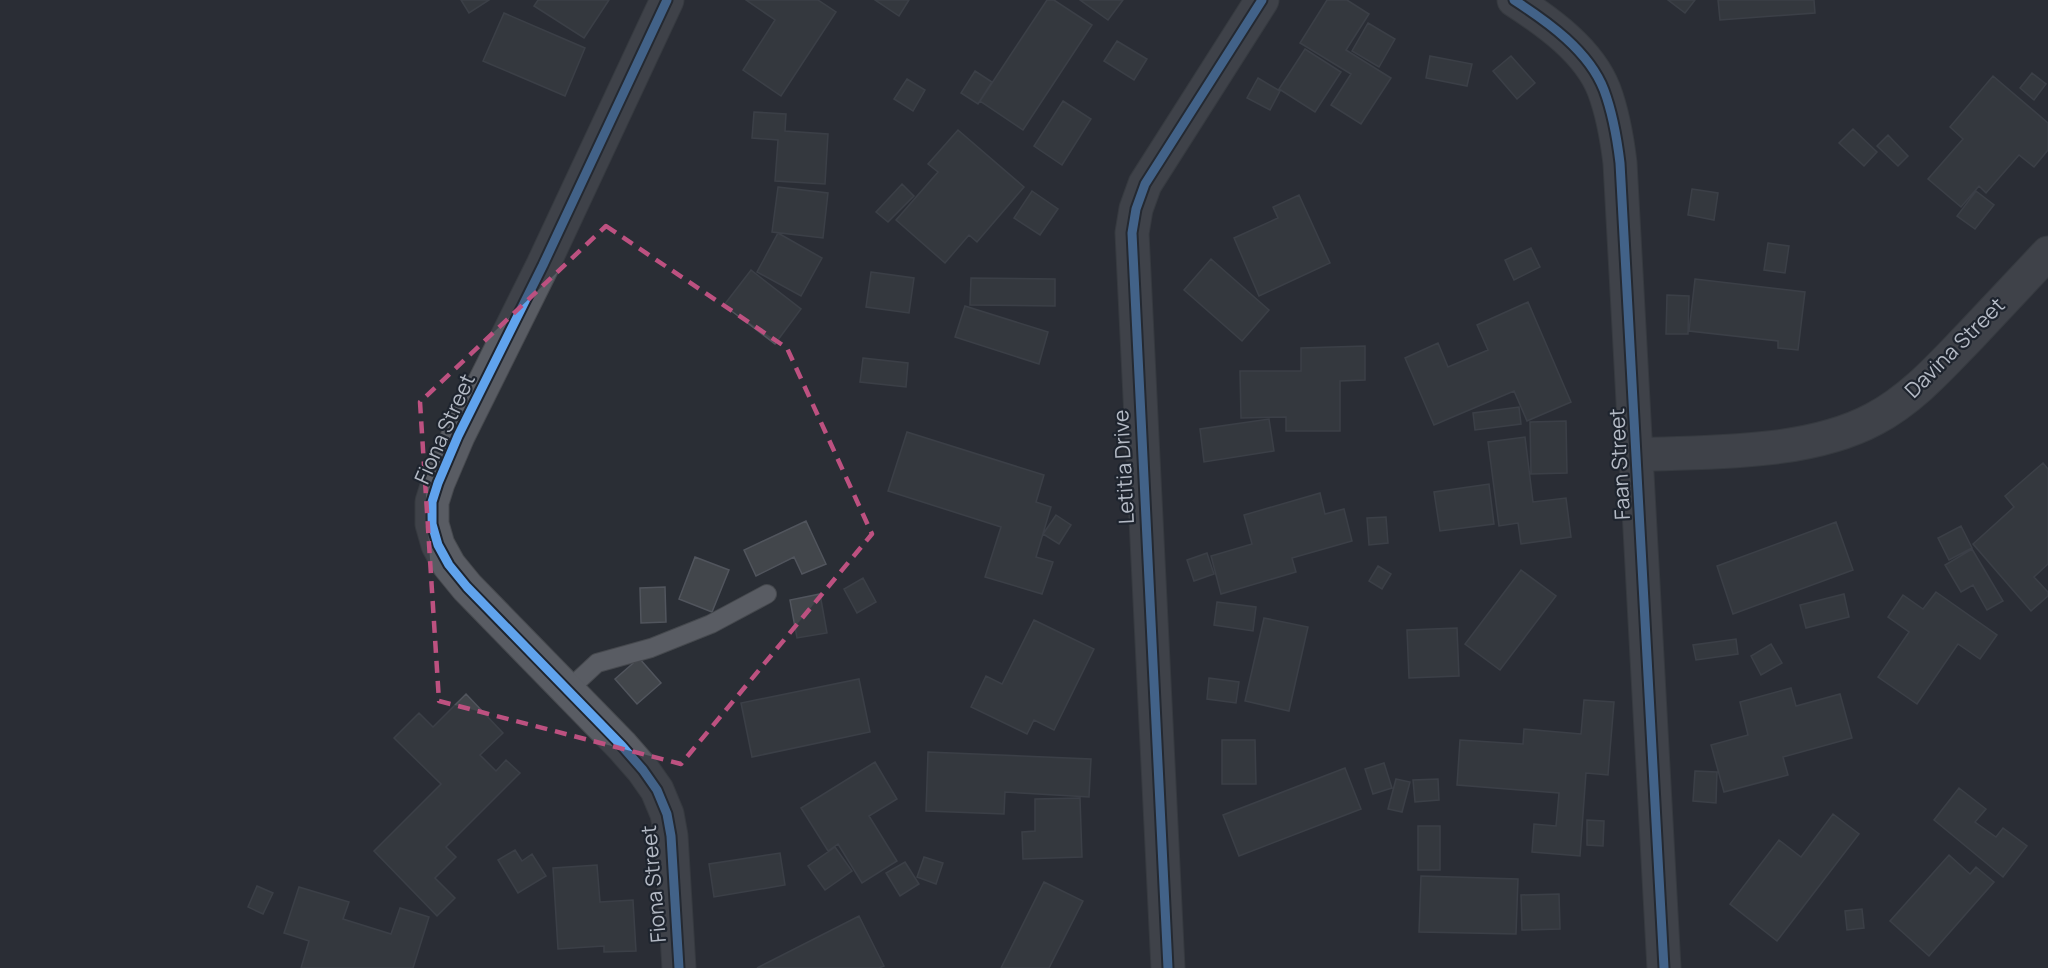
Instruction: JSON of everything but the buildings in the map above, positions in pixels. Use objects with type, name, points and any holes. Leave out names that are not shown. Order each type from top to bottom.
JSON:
[{"type":"street","name":"Fiona Street","points":[[667,0],[524,304],[458,436],[432,502],[432,525],[438,545],[449,565],[467,587],[643,770],[657,790],[667,814],[671,836],[679,968]]},
{"type":"street","name":"Letitia Drive","points":[[1168,968],[1132,233],[1136,209],[1145,184],[1262,0]]},
{"type":"street","name":"Faan Street","points":[[1514,0],[1557,30],[1585,59],[1603,88],[1614,122],[1620,163],[1664,968]]},
{"type":"street","name":"Davina Street","points":[[1637,455],[1759,448],[1797,443],[1837,434],[1874,419],[1904,399],[1934,374],[2048,253]]},
{"type":"lane","points":[[568,690],[597,663],[651,648],[711,624],[767,594]]},
{"type":"highlighted area","points":[[606,226],[787,348],[872,534],[681,764],[439,701],[420,402]]},
{"type":"cycle path","points":[[667,0],[543,265],[458,436],[432,502],[432,524],[438,545],[449,565],[467,587],[622,746],[657,790],[667,814],[671,836],[679,968]]},
{"type":"cycle path","points":[[1168,968],[1132,233],[1136,209],[1145,184],[1262,0]]},
{"type":"cycle path","points":[[1514,0],[1566,39],[1588,63],[1604,90],[1618,144],[1664,968]]}]
